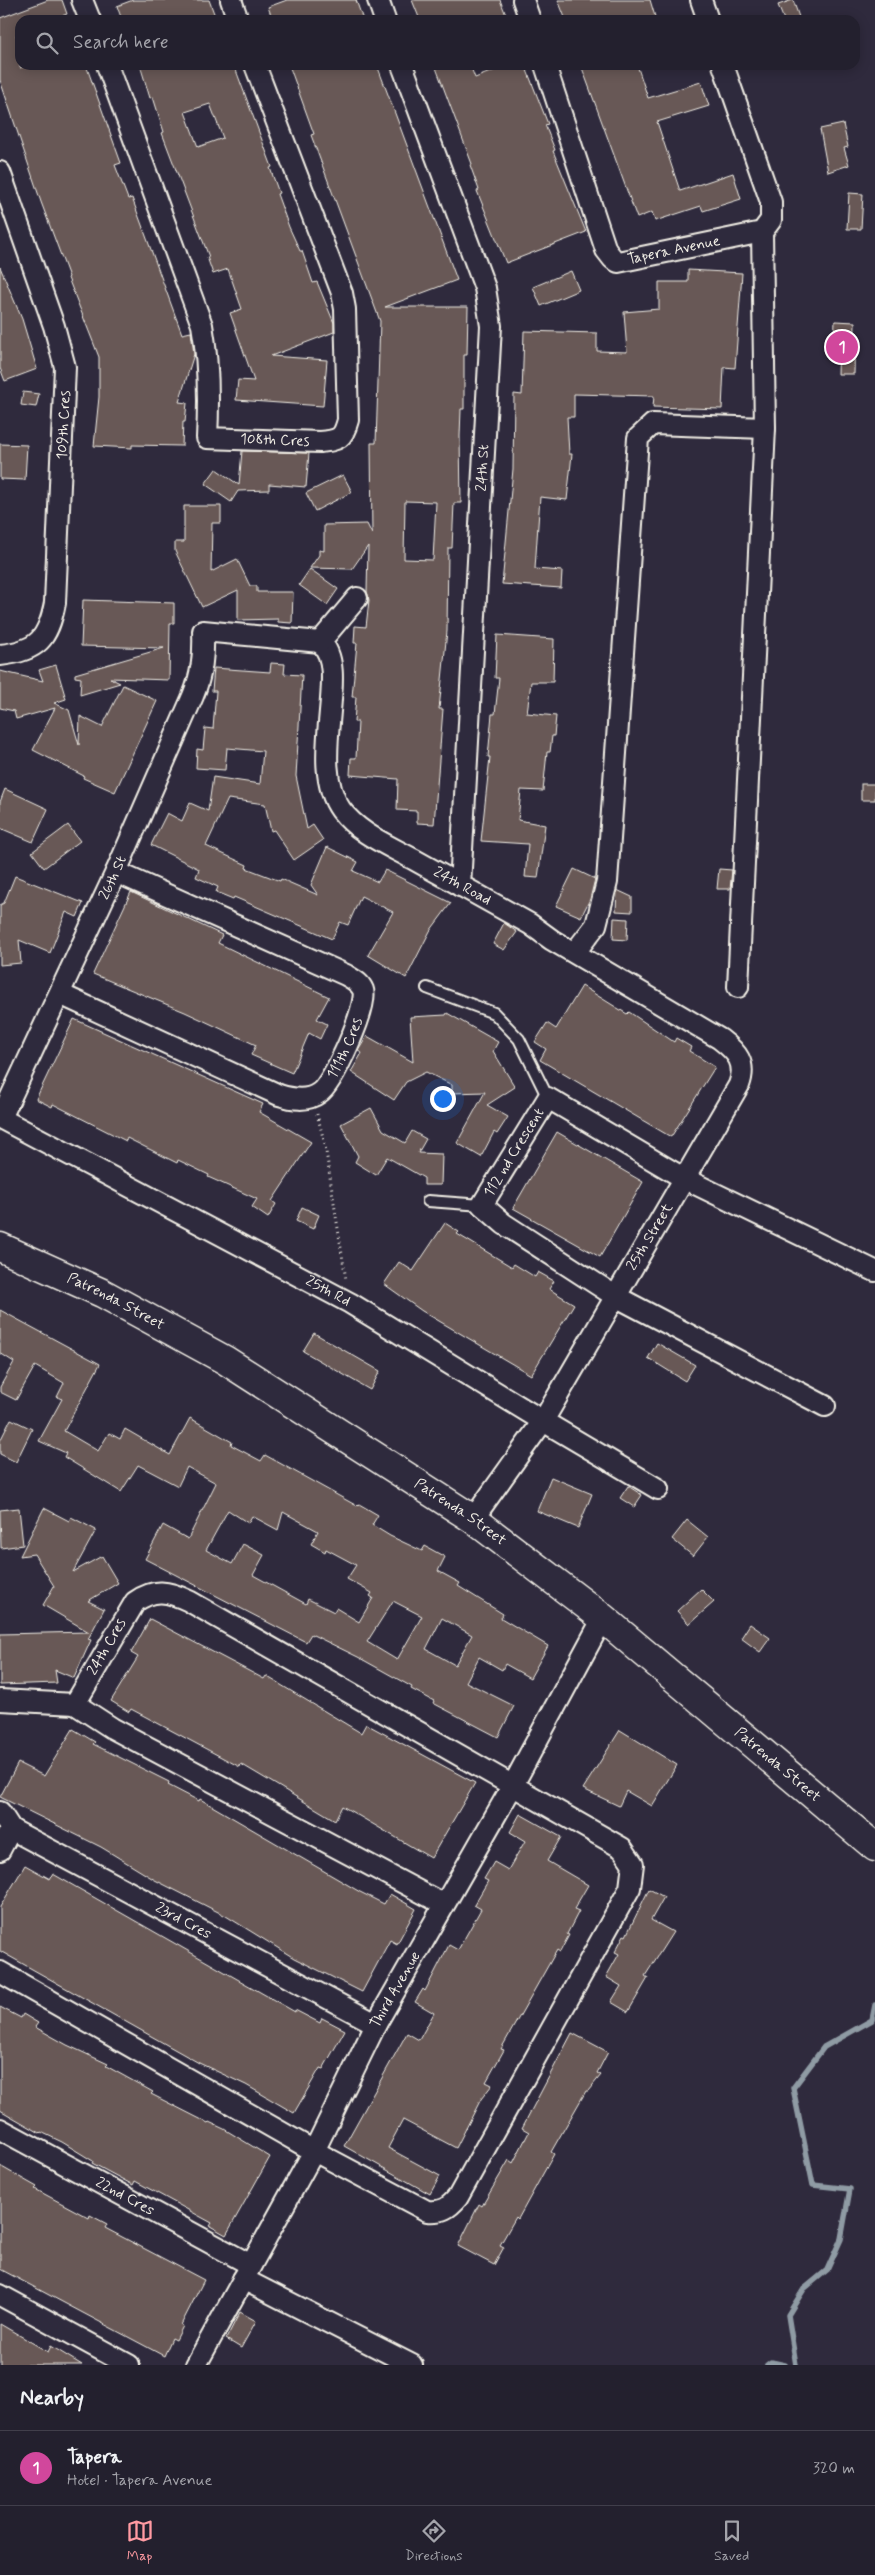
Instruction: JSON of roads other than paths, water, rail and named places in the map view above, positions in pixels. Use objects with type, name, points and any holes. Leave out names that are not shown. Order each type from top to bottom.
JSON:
[{"type":"street","points":[[82,0],[88,15]]},
{"type":"street","points":[[231,0],[236,15]]},
{"type":"street","points":[[378,0],[383,15]]},
{"type":"street","points":[[523,0],[528,15]]},
{"type":"street","points":[[701,0],[706,15]]},
{"type":"street","name":"108th Cres","points":[[109,70],[202,325],[207,354],[209,385],[207,438],[336,441],[344,433],[348,420],[345,309],[342,293],[257,70]]},
{"type":"street","name":"24th St","points":[[404,70],[485,288],[491,326],[460,886]]},
{"type":"street","name":"Tapera Avenue","points":[[547,70],[606,250],[612,259],[618,262],[762,232]]},
{"type":"street","points":[[726,70],[771,202],[771,220],[762,232],[765,428],[738,987]]},
{"type":"street","name":"109th Cres","points":[[0,172],[61,347],[66,387],[55,602],[50,625],[36,645],[21,653],[0,655]]},
{"type":"street","points":[[575,952],[596,925],[606,882],[638,438],[653,424],[765,428]]},
{"type":"street","points":[[320,642],[357,598]]},
{"type":"street","name":"26th St","points":[[0,1118],[116,872],[201,677],[204,631],[320,642]]},
{"type":"street","name":"24th Road","points":[[320,642],[329,653],[333,669],[326,754],[328,777],[333,796],[340,809],[355,827],[575,952],[736,1050]]},
{"type":"street","name":"111th Cres","points":[[60,994],[279,1095],[292,1099],[313,1097],[321,1092],[330,1081],[363,1008],[363,991],[358,983],[346,975],[116,872]]},
{"type":"street","name":"25th Street","points":[[543,1421],[739,1084],[742,1069],[736,1050]]},
{"type":"street","name":"112 nd Crescent","points":[[825,1406],[615,1296],[504,1224],[482,1205],[548,1098],[685,1179],[875,1271]]},
{"type":"street","name":"25th Rd","points":[[0,1118],[350,1303],[658,1489]]},
{"type":"street","name":"Patrenda Street","points":[[0,1247],[102,1293],[225,1360],[473,1519],[603,1618],[875,1847]]},
{"type":"street","points":[[473,1519],[543,1421]]},
{"type":"street","name":"24th Cres","points":[[75,1704],[135,1602],[146,1594],[158,1591],[172,1593],[513,1784],[622,1848],[633,1864],[630,1888],[458,2197],[451,2206],[441,2212],[427,2211],[314,2151]]},
{"type":"street","name":"Third Avenue","points":[[196,2365],[314,2151],[376,2024],[513,1784],[603,1618]]},
{"type":"street","points":[[0,1700],[75,1704],[112,1728],[443,1904]]},
{"type":"street","points":[[0,1812],[11,1829],[0,1850]]},
{"type":"street","name":"23rd Cres","points":[[11,1829],[376,2024]]},
{"type":"street","points":[[0,1972],[314,2151]]},
{"type":"street","name":"22nd Cres","points":[[0,2130],[412,2365]]},
{"type":"street","points":[[0,2296],[129,2365]]},
{"type":"lane","points":[[427,988],[494,1013],[519,1039],[548,1098]]},
{"type":"lane","points":[[428,1201],[482,1205]]},
{"type":"waterway","points":[[796,2365],[788,2315],[804,2289],[827,2270],[841,2239],[850,2189],[813,2185],[793,2088],[824,2047],[872,2020],[875,2005]]},
{"type":"waterway","points":[[767,2365],[771,2362],[785,2365]]},
{"type":"place","name":"Tapera","points":[[842,347]]}]
